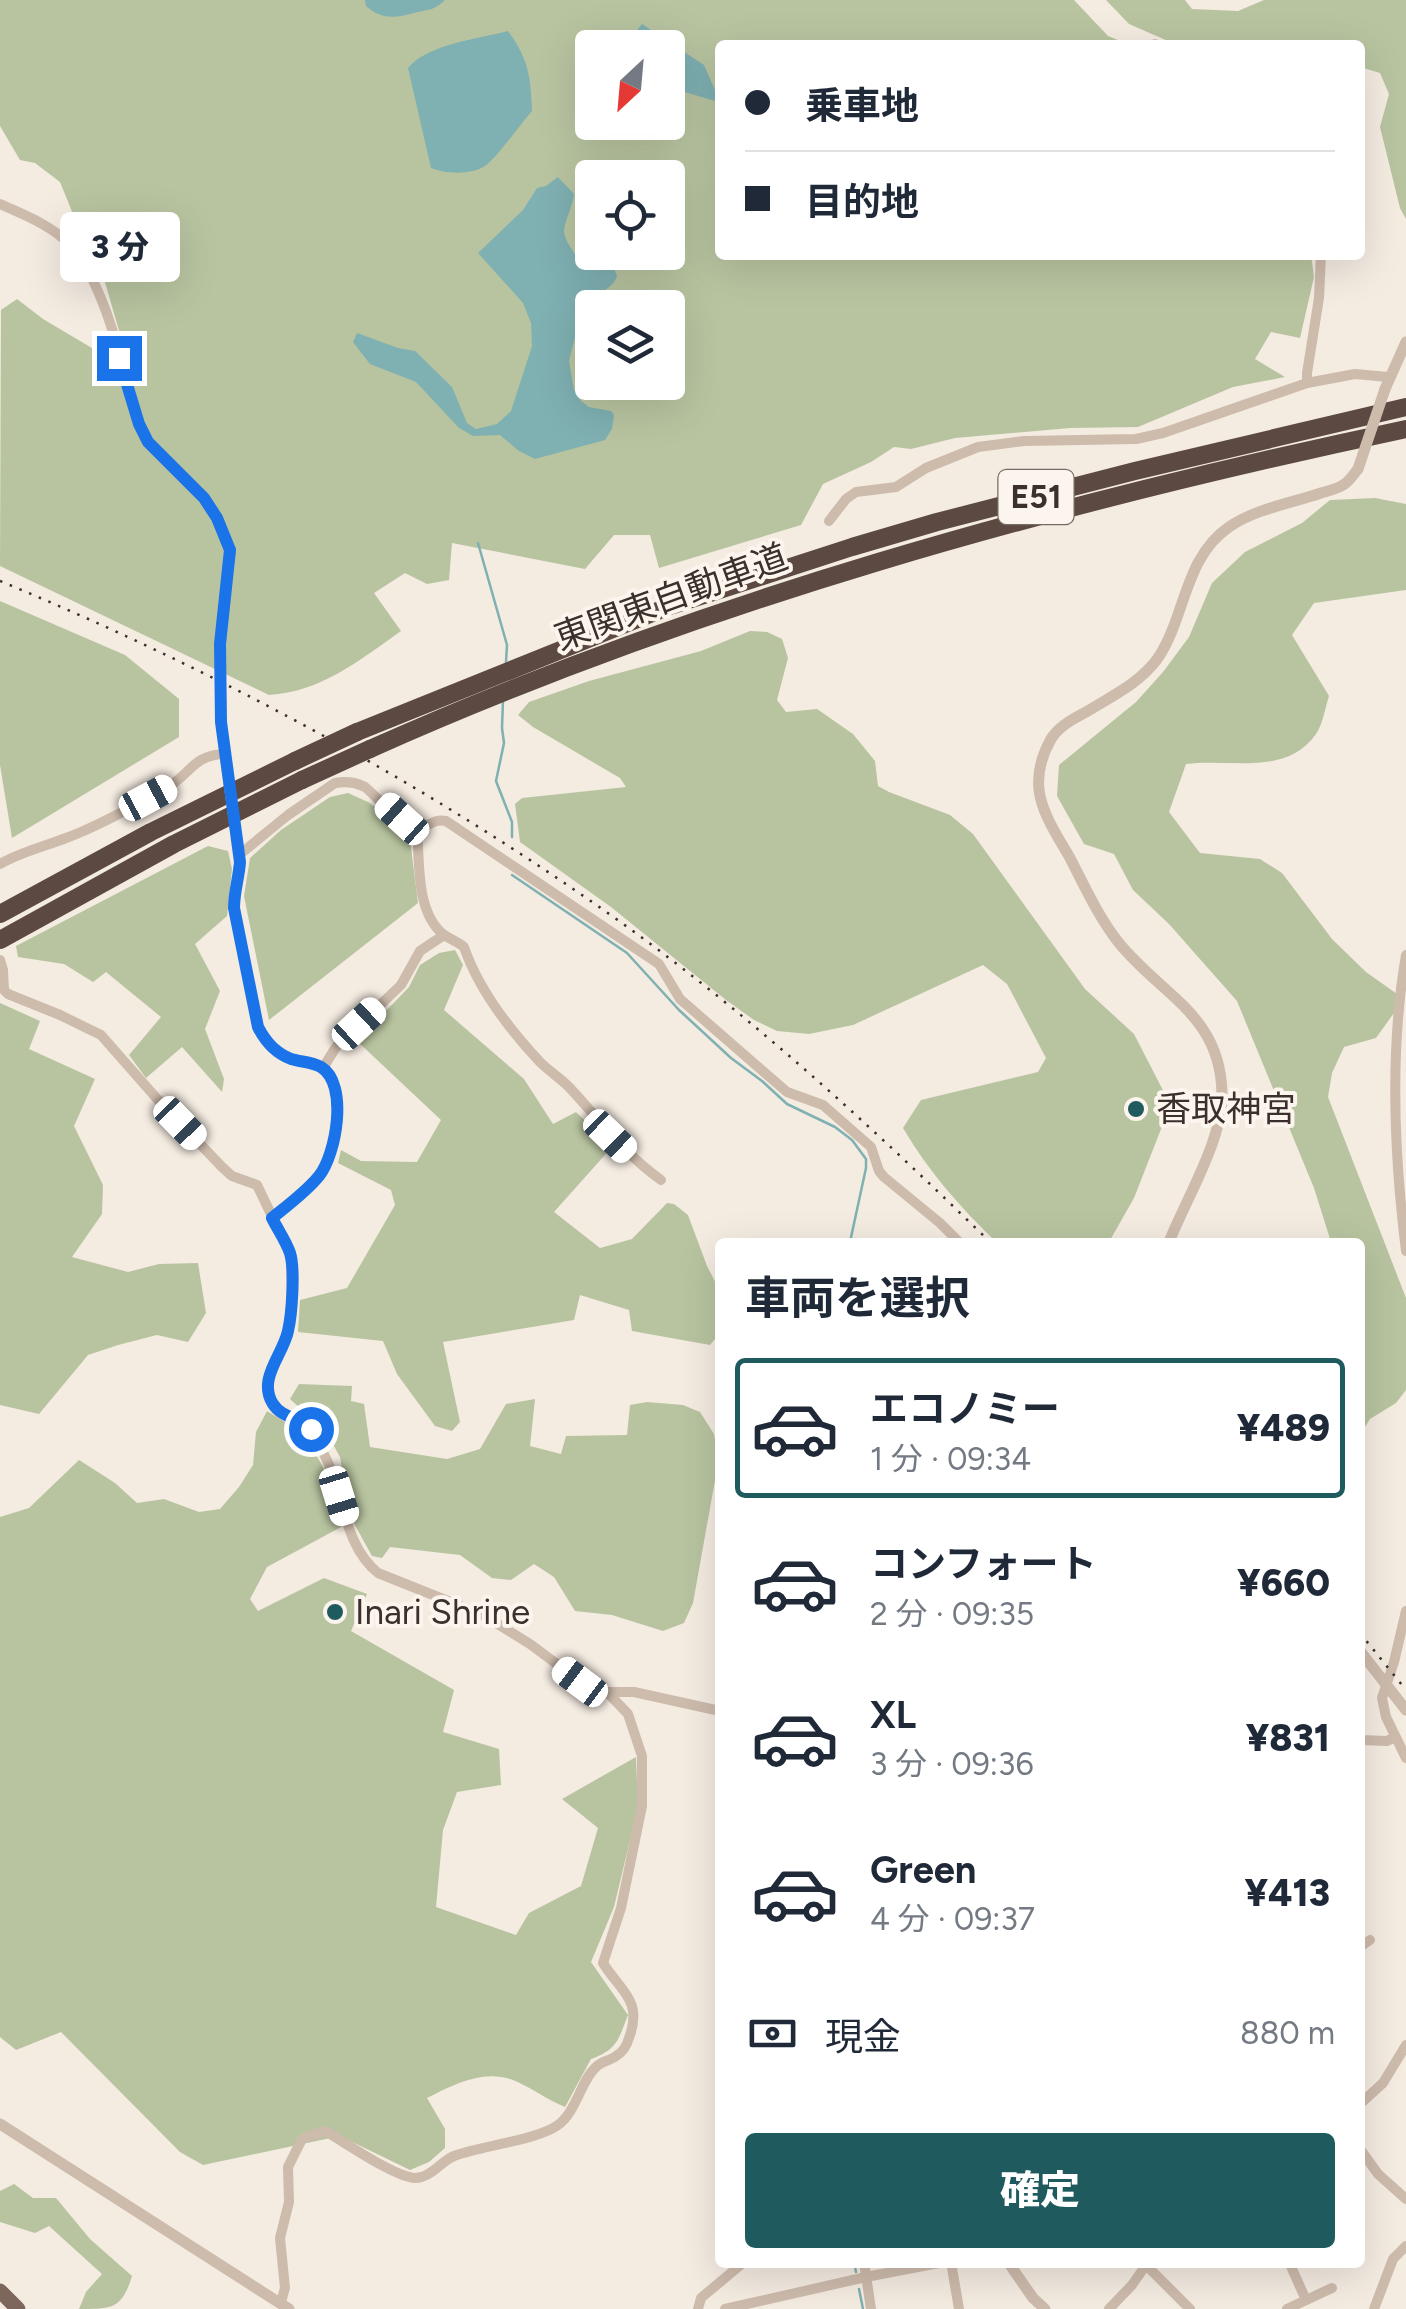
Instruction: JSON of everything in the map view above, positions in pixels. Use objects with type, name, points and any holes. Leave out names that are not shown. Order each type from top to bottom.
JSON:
[{"type":"highway","name":"東関東自動車道","points":[[0,940],[174,844],[370,749],[412,720],[670,606],[938,522],[1406,407]]},
{"type":"highway","name":"東関東自動車道","points":[[0,914],[151,832],[357,732],[412,720],[862,566],[1135,491],[1406,429]]},
{"type":"main road","points":[[0,2291],[18,2309]]},
{"type":"street","points":[[0,204],[66,240],[87,266],[148,442],[204,498],[230,550],[220,644],[221,722],[239,851],[234,908],[258,1027],[265,1040],[290,1058],[323,1068],[337,1095],[332,1147],[319,1176],[272,1218]]},
{"type":"street","points":[[1308,383],[1321,260]]},
{"type":"street","points":[[1172,1238],[1220,1122],[1222,1092],[1212,1045],[1194,1015],[1120,944],[1100,914],[1046,816],[1039,791],[1039,768],[1054,735],[1136,682],[1157,658],[1190,578],[1215,540],[1230,526],[1260,513],[1345,484],[1358,469],[1386,383],[1406,342]]},
{"type":"street","points":[[828,521],[856,492],[896,487],[926,468],[978,446],[1136,439],[1308,383],[1355,374],[1386,383]]},
{"type":"street","points":[[0,864],[110,818],[173,784],[206,755],[225,757]]},
{"type":"street","points":[[239,851],[244,852],[335,783],[358,783],[417,828]]},
{"type":"street","points":[[417,828],[435,820],[446,821],[659,964],[680,999],[787,1092],[817,1102],[844,1123],[870,1147],[878,1171],[956,1238]]},
{"type":"street","points":[[417,828],[425,906],[434,923],[444,936],[464,946],[503,1017],[536,1057],[566,1084],[610,1136],[661,1180]]},
{"type":"street","points":[[323,1068],[336,1047],[401,986],[420,951],[444,936]]},
{"type":"street","points":[[1406,955],[1399,995],[1396,1101],[1406,1251]]},
{"type":"street","points":[[0,960],[2,983],[8,994],[60,1014],[108,1041],[222,1167],[232,1176],[257,1185],[291,1256],[288,1335],[271,1368],[270,1398],[276,1409],[311,1429],[330,1466],[357,1550],[367,1564],[378,1573],[482,1615],[530,1644],[580,1682],[607,1692],[634,1692],[715,1709]]},
{"type":"street","points":[[1406,1610],[1400,1660],[1382,1698],[1386,1718],[1406,1758]]},
{"type":"street","points":[[1365,1657],[1406,1710]]},
{"type":"street","points":[[285,2306],[280,2238],[288,2202],[288,2167],[302,2139],[325,2131],[392,2169],[414,2178],[425,2176],[451,2157],[558,2125],[577,2101],[596,2065],[616,2056],[626,2046],[634,2024],[634,2008],[603,1964],[621,1908],[642,1806],[642,1756],[628,1714],[607,1692]]},
{"type":"street","points":[[1365,1740],[1387,1742],[1395,1738]]},
{"type":"street","points":[[1365,2099],[1383,2083],[1406,2045]]},
{"type":"street","points":[[0,2124],[285,2306]]},
{"type":"street","points":[[1365,2155],[1378,2174],[1406,2199]]},
{"type":"street","points":[[1374,2309],[1393,2259],[1406,2246]]},
{"type":"street","points":[[698,2309],[700,2298],[737,2268]]},
{"type":"street","points":[[865,2268],[871,2309]]},
{"type":"street","points":[[732,2308],[915,2268]]},
{"type":"street","points":[[949,2268],[959,2309]]},
{"type":"street","points":[[1012,2268],[1045,2309]]},
{"type":"street","points":[[1109,2309],[1145,2268]]},
{"type":"street","points":[[1152,2268],[1190,2309]]},
{"type":"street","points":[[1291,2268],[1306,2300]]},
{"type":"street","points":[[1287,2309],[1332,2288]]},
{"type":"green space","points":[[0,0],[1074,0],[1108,36],[1118,40],[715,40],[715,260],[1312,260],[1314,277],[1300,338],[1271,332],[1255,359],[1285,377],[1233,387],[1138,427],[1070,428],[955,438],[911,449],[894,447],[823,484],[801,525],[659,568],[650,535],[614,535],[585,569],[452,543],[449,580],[427,584],[405,573],[374,593],[401,631],[323,681],[269,695],[0,566],[1,310],[17,299],[97,351],[110,349],[120,334],[104,279],[82,249],[60,182],[35,163],[20,160],[0,126]]},
{"type":"green space","points":[[1106,0],[1185,0],[1192,9],[1238,11],[1264,0],[1406,0],[1406,219],[1380,127],[1389,94],[1380,73],[1365,68],[1365,40],[1166,40],[1129,24]]},
{"type":"green space","points":[[1375,498],[1406,504],[1406,590],[1314,603],[1292,635],[1329,696],[1316,734],[1304,747],[1273,761],[1186,764],[1169,812],[1200,853],[1260,859],[1282,873],[1332,939],[1366,972],[1404,999],[1376,1038],[1344,1047],[1332,1073],[1328,1097],[1406,1298],[1406,1390],[1365,1427],[1365,1238],[1330,1238],[1314,1188],[1237,1001],[1169,924],[1133,890],[1114,854],[1084,844],[1057,796],[1059,765],[1136,702],[1163,672],[1189,637],[1212,583],[1245,552],[1302,523],[1330,500]]},
{"type":"green space","points":[[0,601],[125,655],[179,699],[179,737],[12,838],[0,765]]},
{"type":"green space","points":[[750,631],[767,632],[782,639],[788,658],[777,700],[786,712],[817,709],[853,734],[875,761],[878,786],[950,815],[973,834],[1085,989],[1134,1034],[1168,1100],[1163,1124],[1134,1198],[1111,1238],[992,1238],[946,1188],[903,1128],[921,1100],[1038,1072],[1046,1058],[1007,984],[983,965],[853,1025],[809,1034],[777,1031],[726,1000],[611,907],[520,842],[515,804],[522,798],[626,787],[620,778],[518,715],[529,702],[589,681],[701,651]]},
{"type":"green space","points":[[348,793],[368,802],[409,832],[418,903],[269,1020],[244,896],[250,858],[281,830],[330,797]]},
{"type":"green space","points":[[208,846],[228,851],[232,869],[227,916],[195,944],[220,991],[205,1029],[224,1079],[222,1092],[182,1047],[146,1078],[129,1055],[161,1017],[106,972],[93,982],[64,964],[18,957],[16,946]]},
{"type":"green space","points":[[455,950],[463,965],[444,1010],[524,1079],[553,1124],[576,1112],[612,1147],[554,1212],[600,1248],[632,1239],[667,1203],[674,1204],[688,1215],[715,1281],[715,1339],[710,1345],[632,1331],[629,1310],[580,1295],[574,1320],[443,1342],[460,1422],[452,1431],[435,1426],[397,1374],[383,1341],[298,1332],[300,1300],[347,1288],[395,1205],[391,1190],[338,1163],[341,1150],[361,1161],[417,1162],[441,1120],[357,1041],[409,987],[420,965],[439,953]]},
{"type":"green space","points":[[0,1003],[40,1021],[29,1049],[95,1079],[74,1126],[103,1185],[102,1214],[72,1257],[128,1272],[159,1264],[198,1263],[206,1313],[188,1342],[157,1335],[88,1355],[39,1414],[0,1405]]},
{"type":"green space","points":[[299,1384],[352,1386],[351,1401],[364,1404],[370,1447],[447,1459],[480,1449],[506,1404],[535,1399],[530,1446],[561,1454],[566,1436],[627,1435],[630,1405],[683,1405],[700,1412],[714,1434],[715,1480],[693,1603],[684,1623],[663,1631],[612,1615],[575,1611],[554,1577],[534,1564],[511,1580],[492,1578],[460,1555],[390,1547],[382,1558],[372,1556],[351,1518],[340,1457],[327,1433],[290,1399]]},
{"type":"green space","points":[[267,1411],[304,1433],[323,1467],[341,1527],[267,1567],[250,1599],[258,1611],[324,1578],[367,1594],[351,1631],[454,1690],[443,1732],[499,1749],[501,1785],[457,1792],[443,1830],[436,1907],[516,1935],[529,1913],[581,1886],[598,1828],[562,1799],[636,1757],[638,1807],[614,1907],[591,1962],[628,2015],[619,2037],[607,2051],[591,2059],[565,2107],[513,2080],[491,2076],[468,2080],[427,2098],[445,2129],[445,2148],[429,2162],[410,2170],[340,2136],[203,2165],[180,2152],[61,2032],[16,2050],[0,2037],[0,1517],[29,1508],[79,1460],[137,1503],[164,1499],[199,1512],[220,1509],[253,1465],[256,1432]]},
{"type":"green space","points":[[14,2184],[33,2198],[56,2198],[90,2239],[132,2276],[120,2301],[108,2307],[79,2309],[86,2292],[102,2274],[49,2226],[35,2233],[0,2222],[0,2191]]},
{"type":"water","points":[[365,0],[445,0],[431,9],[395,17],[372,11]]},
{"type":"water","points":[[508,31],[527,68],[532,111],[485,166],[458,173],[431,168],[408,68],[441,48]]},
{"type":"water","points":[[685,52],[704,65],[715,90],[715,101],[685,92]]},
{"type":"water","points":[[558,177],[574,194],[564,231],[575,254],[575,270],[615,270],[617,276],[606,290],[575,290],[575,337],[569,361],[575,400],[614,415],[605,440],[535,459],[500,435],[473,436],[459,428],[416,382],[370,364],[353,342],[357,333],[415,351],[452,387],[467,423],[476,429],[497,424],[511,411],[532,346],[531,323],[523,303],[478,253],[523,210],[537,188]]},
{"type":"waterway","points":[[478,543],[507,645],[506,662]]},
{"type":"waterway","points":[[503,700],[504,743],[496,781],[512,822],[512,837]]},
{"type":"waterway","points":[[512,875],[627,953],[679,1010],[787,1104],[835,1127],[852,1140],[866,1159],[866,1168],[851,1238]]},
{"type":"waterway","points":[[855,2268],[856,2272]]},
{"type":"waterway","points":[[859,2289],[863,2309]]},
{"type":"railway","points":[[0,581],[235,689],[387,772],[534,863],[707,987],[852,1111],[986,1238]]},
{"type":"railway","points":[[1365,1639],[1406,1690]]},
{"type":"place","name":"香取神宮","points":[[1136,1109]]},
{"type":"place","name":"Inari Shrine","points":[[335,1612]]},
{"type":"route","points":[[119,358],[148,442],[204,498],[230,550],[220,644],[221,722],[240,862],[234,908],[258,1027],[276,1050],[323,1068],[337,1095],[332,1147],[325,1167],[272,1218],[291,1256],[292,1302],[288,1335],[271,1368],[268,1388],[276,1409],[311,1429]]}]
